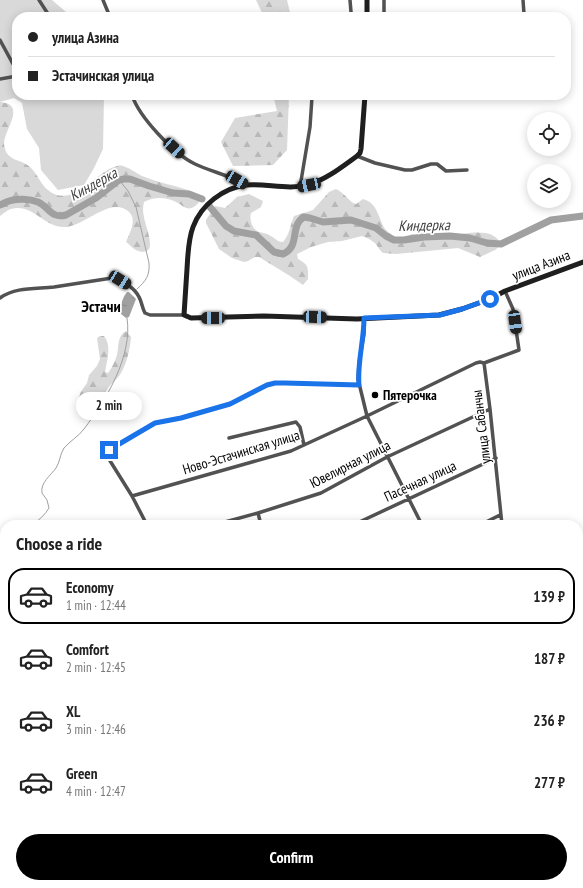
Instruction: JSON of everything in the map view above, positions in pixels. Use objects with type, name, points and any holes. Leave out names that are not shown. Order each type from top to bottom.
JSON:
[{"type":"street","points":[[39,0],[47,12]]},
{"type":"street","points":[[103,0],[108,12]]},
{"type":"street","points":[[350,0],[351,12]]},
{"type":"street","points":[[367,0],[367,12]]},
{"type":"street","points":[[384,0],[384,12]]},
{"type":"street","points":[[523,0],[524,12]]},
{"type":"street","points":[[0,40],[12,62]]},
{"type":"street","points":[[0,79],[12,77]]},
{"type":"street","points":[[133,100],[148,123],[186,159],[196,165],[227,175],[246,185]]},
{"type":"street","points":[[300,187],[310,126],[312,100]]},
{"type":"street","points":[[0,298],[14,291],[112,278],[120,280],[139,296],[146,313],[150,315],[184,315],[189,243],[193,226],[204,209],[215,198],[233,188],[246,185],[300,187],[309,185],[323,179],[357,156],[361,149],[365,100]]},
{"type":"street","points":[[357,156],[405,170],[412,170],[431,164],[437,164],[446,171],[467,170]]},
{"type":"street","name":"улица Азина","points":[[184,315],[191,318],[264,316],[364,318],[440,315],[490,299],[505,291],[583,262]]},
{"type":"street","points":[[484,363],[519,350],[513,309],[505,291]]},
{"type":"street","points":[[364,318],[364,334],[359,363],[359,385],[367,416],[419,520]]},
{"type":"street","name":"Ново-Эстачинская улица","points":[[132,496],[291,451],[476,363],[484,363]]},
{"type":"street","name":"улица Сабанчы","points":[[484,363],[496,458],[501,520]]},
{"type":"street","points":[[144,520],[132,496],[107,456],[109,450],[155,423],[181,418],[230,404],[267,385],[285,383],[359,385]]},
{"type":"street","name":"Ювелирная улица","points":[[232,520],[321,493],[387,457],[490,409]]},
{"type":"street","points":[[229,438],[296,422],[300,427],[304,445]]},
{"type":"street","name":"Пасечная улица","points":[[363,520],[496,458]]},
{"type":"street","points":[[258,513],[260,520]]},
{"type":"street","points":[[490,520],[500,515]]},
{"type":"green space","points":[[0,0],[52,0],[66,12],[12,12],[12,99],[0,102]]},
{"type":"green space","points":[[256,0],[287,0],[290,12],[262,12]]},
{"type":"green space","points":[[17,100],[104,100],[103,149],[84,185],[58,190],[41,170],[39,148],[27,129],[22,103]]},
{"type":"green space","points":[[274,100],[289,100],[287,150],[273,165],[233,166],[221,142],[235,118],[277,111]]},
{"type":"green space","points":[[0,102],[8,104],[12,108],[13,113],[5,139],[5,150],[11,157],[27,165],[48,190],[57,195],[66,196],[75,193],[107,170],[117,166],[123,166],[147,178],[188,190],[200,201],[194,207],[190,208],[186,208],[165,198],[157,198],[144,202],[143,213],[150,239],[150,248],[149,250],[143,252],[138,251],[126,242],[133,222],[131,214],[121,207],[105,209],[72,226],[64,227],[50,223],[26,209],[19,208],[10,210],[0,216]]},
{"type":"green space","points":[[336,189],[356,204],[363,199],[372,204],[375,207],[385,229],[395,238],[416,234],[447,236],[469,233],[485,233],[492,235],[501,245],[495,250],[480,257],[458,248],[396,254],[383,253],[375,243],[362,236],[342,241],[328,242],[311,247],[297,254],[298,259],[306,265],[308,269],[308,279],[303,285],[259,257],[255,257],[244,262],[232,258],[219,249],[206,223],[206,220],[215,206],[225,208],[237,197],[249,194],[263,201],[261,207],[251,213],[250,216],[253,227],[259,232],[268,234],[283,242],[289,233],[294,216],[313,210],[329,192]]},
{"type":"green space","points":[[126,331],[131,337],[131,342],[127,360],[121,373],[108,388],[98,404],[91,408],[82,407],[79,400],[80,393],[87,383],[89,375],[97,366],[100,359],[97,338],[104,336],[108,344],[105,372],[108,373],[117,355],[120,338]]},
{"type":"water","points":[[127,292],[129,292],[136,299],[129,317],[126,318],[121,314],[121,308],[123,299]]},
{"type":"waterway","name":"Киндерка","points":[[0,205],[12,200],[27,200],[42,204],[53,214],[61,216],[66,215],[96,198],[119,180],[124,179],[130,179],[173,193],[189,194],[202,199]]},
{"type":"waterway","points":[[119,180],[128,191],[136,207],[149,263],[147,278],[137,289]]},
{"type":"waterway","name":"Киндерка","points":[[210,207],[226,226],[234,231],[256,235],[274,252],[283,254],[292,246],[297,225],[304,217],[323,222],[351,220],[376,228],[394,240],[450,236],[501,244],[551,220],[583,216]]},
{"type":"waterway","points":[[38,520],[49,508],[47,500],[42,493],[46,479],[56,468],[64,448],[82,432],[101,405],[116,377],[126,347],[128,332],[127,318]]},
{"type":"place","name":"Пятерочка","points":[[375,395]]},
{"type":"district","name":"Эстачи","points":[[101,306]]},
{"type":"route","points":[[109,450],[155,423],[181,418],[230,404],[267,385],[285,383],[359,385],[359,363],[364,334],[364,318],[440,315],[490,299]]}]
